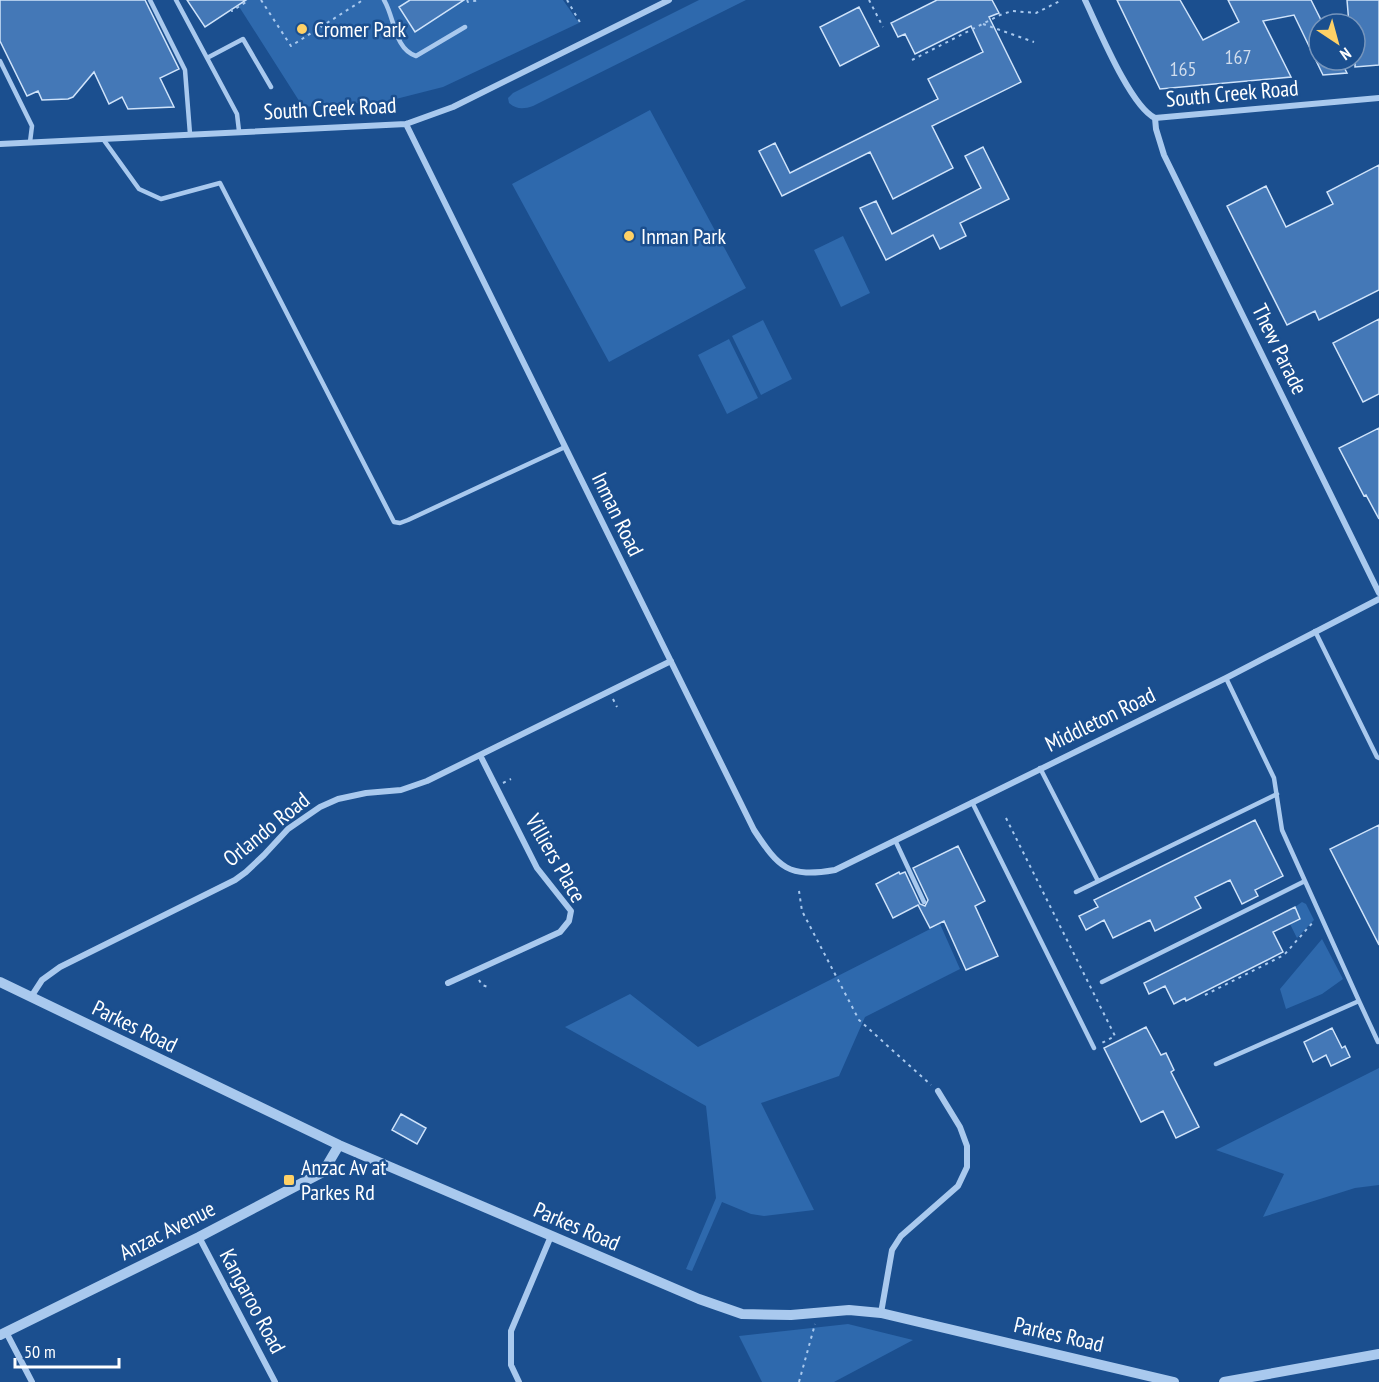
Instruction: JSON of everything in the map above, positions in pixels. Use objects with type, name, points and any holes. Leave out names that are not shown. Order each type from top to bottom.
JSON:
[{"type":"street","name":"South Creek Road","points":[[0,144],[406,124],[453,107],[669,0]]},
{"type":"street","name":"South Creek Road","points":[[1085,0],[1134,97],[1146,112],[1155,118],[1379,98]]},
{"type":"street","name":"Thew Parade","points":[[1155,118],[1164,154],[1379,593]]},
{"type":"street","name":"Inman Road","points":[[406,124],[754,830],[782,866],[796,872],[812,874],[835,870]]},
{"type":"street","name":"Middleton Road","points":[[835,870],[1226,678],[1379,598]]},
{"type":"street","name":"Orlando Road","points":[[31,997],[42,980],[60,967],[240,876],[288,829],[320,807],[338,799],[366,793],[401,790],[428,781],[671,661]]},
{"type":"street","name":"Villiers Place","points":[[448,983],[560,932],[569,921],[571,911],[537,868],[480,755]]},
{"type":"street","name":"Parkes Road","points":[[0,982],[339,1145],[699,1299],[742,1314],[791,1315],[849,1310],[881,1313],[1174,1382]]},
{"type":"street","points":[[881,1313],[892,1250],[901,1236],[958,1186],[968,1167],[967,1146],[960,1127],[938,1091]]},
{"type":"street","name":"Anzac Avenue","points":[[3,1334],[321,1173],[339,1145]]},
{"type":"street","name":"Kangaroo Road","points":[[199,1236],[275,1382]]},
{"type":"street","points":[[519,1382],[511,1365],[511,1331],[551,1236]]},
{"type":"street","points":[[3,1334],[32,1382]]},
{"type":"street","points":[[1224,1382],[1379,1354]]},
{"type":"lane","points":[[150,0],[185,70],[190,134]]},
{"type":"lane","points":[[176,0],[237,114],[239,131]]},
{"type":"lane","points":[[384,0],[401,44],[410,54],[417,56],[426,52],[465,27]]},
{"type":"lane","points":[[207,58],[243,39],[271,87]]},
{"type":"lane","points":[[0,61],[32,126],[30,142]]},
{"type":"lane","points":[[103,139],[140,189],[160,199],[220,183],[394,522],[400,523],[408,520],[565,447]]},
{"type":"lane","points":[[1316,631],[1379,758]]},
{"type":"lane","points":[[1226,678],[1274,778],[1282,830],[1378,1042]]},
{"type":"lane","points":[[1040,768],[1098,881]]},
{"type":"lane","points":[[1076,892],[1276,794]]},
{"type":"lane","points":[[972,802],[1097,1048]]},
{"type":"lane","points":[[895,840],[924,902]]},
{"type":"lane","points":[[1102,982],[1305,881]]},
{"type":"lane","points":[[1216,1065],[1359,1001]]},
{"type":"path","points":[[231,9],[249,0]]},
{"type":"path","points":[[261,0],[291,46],[363,0]]},
{"type":"path","points":[[467,0],[468,2],[480,0]]},
{"type":"path","points":[[567,0],[581,24]]},
{"type":"path","points":[[869,0],[883,27]]},
{"type":"path","points":[[912,60],[1012,11],[1036,13],[1062,0]]},
{"type":"path","points":[[983,24],[1034,42]]},
{"type":"path","points":[[1094,719],[1098,729]]},
{"type":"path","points":[[1006,818],[1115,1036],[1097,1048]]},
{"type":"path","points":[[799,891],[802,911],[859,1020],[938,1091]]},
{"type":"path","points":[[1205,995],[1284,956],[1316,919]]},
{"type":"path","points":[[482,985],[488,987]]},
{"type":"path","points":[[799,1382],[815,1323]]},
{"type":"shaded area","name":"Cromer Park","points":[[245,0],[563,0],[579,23],[443,87],[388,101],[303,107],[238,5]]},
{"type":"shaded area","points":[[699,0],[746,0],[533,106],[521,108],[509,103],[508,98],[513,93]]},
{"type":"shaded area","name":"Inman Park","points":[[650,110],[746,288],[609,362],[512,184]]},
{"type":"shaded area","points":[[843,236],[870,293],[841,307],[814,250]]},
{"type":"shaded area","points":[[763,320],[792,379],[761,395],[732,336]]},
{"type":"shaded area","points":[[729,339],[758,398],[727,414],[698,355]]},
{"type":"shaded area","points":[[1302,902],[1306,904],[1314,920],[1297,938],[1290,924],[1300,919],[1295,907]]},
{"type":"shaded area","points":[[940,924],[960,969],[865,1017],[839,1076],[761,1103],[814,1210],[764,1216],[751,1214],[722,1202],[692,1271],[686,1269],[716,1198],[706,1106],[565,1027],[630,994],[698,1047]]},
{"type":"shaded area","points":[[1322,939],[1343,979],[1322,994],[1286,1009],[1280,989]]},
{"type":"shaded area","points":[[1379,1068],[1379,1185],[1355,1188],[1263,1217],[1284,1174],[1216,1150]]},
{"type":"shaded area","points":[[848,1324],[913,1340],[834,1382],[762,1382],[739,1336]]},
{"type":"building","points":[[0,0],[145,0],[179,69],[160,78],[174,107],[128,109],[122,97],[109,104],[94,72],[73,97],[68,99],[42,100],[38,91],[27,96],[0,41]]},
{"type":"building","points":[[187,0],[246,0],[205,27]]},
{"type":"building","points":[[410,0],[464,0],[415,32],[399,7]]},
{"type":"building","points":[[937,0],[992,0],[999,13],[989,17],[1021,82],[932,126],[953,168],[893,199],[870,152],[782,196],[759,151],[775,143],[790,173],[938,99],[928,79],[983,52],[971,26],[915,54],[905,34],[898,37],[891,23]]},
{"type":"building","points":[[1117,0],[1180,0],[1203,40],[1239,22],[1228,0],[1311,0],[1317,12],[1307,12],[1307,42],[1294,15],[1263,21],[1291,77],[1160,89]]},
{"type":"building","points":[[1347,0],[1379,0],[1379,65],[1367,66],[1367,12],[1348,12]]},
{"type":"building","points":[[859,7],[879,46],[840,66],[820,27]]},
{"type":"building","points":[[1322,72],[1347,73],[1323,75]]},
{"type":"building","points":[[983,147],[1009,199],[960,223],[966,236],[940,249],[933,235],[886,260],[860,208],[876,201],[892,234],[981,188],[965,156]]},
{"type":"building","points":[[1379,165],[1379,290],[1319,320],[1315,311],[1287,325],[1227,206],[1266,186],[1286,227],[1333,204],[1327,192]]},
{"type":"building","points":[[1379,319],[1379,394],[1363,402],[1333,343]]},
{"type":"building","points":[[1379,428],[1379,519],[1339,448]]},
{"type":"building","points":[[1255,820],[1283,876],[1255,890],[1258,896],[1242,904],[1230,880],[1195,897],[1201,908],[1155,931],[1150,920],[1113,938],[1104,920],[1086,930],[1079,916],[1098,907],[1094,900]]},
{"type":"building","points":[[1379,825],[1379,945],[1330,849]]},
{"type":"building","points":[[958,846],[985,901],[975,906],[998,956],[966,970],[944,921],[930,928],[918,905],[893,918],[876,884],[899,872],[900,874],[905,872],[920,904],[925,906],[928,900],[913,868]]},
{"type":"building","points":[[1295,907],[1300,919],[1273,932],[1283,952],[1186,1001],[1185,998],[1174,1004],[1165,986],[1149,994],[1144,983]]},
{"type":"building","points":[[1146,1027],[1161,1055],[1166,1053],[1174,1070],[1171,1072],[1199,1127],[1176,1138],[1163,1111],[1141,1122],[1104,1048]]},
{"type":"building","points":[[1332,1028],[1342,1048],[1345,1046],[1350,1057],[1331,1066],[1326,1055],[1313,1062],[1304,1042]]},
{"type":"building","points":[[401,1114],[426,1128],[417,1144],[392,1130]]},
{"type":"place","name":"Cromer Park","points":[[302,29]]},
{"type":"place","name":"Inman Park","points":[[629,236]]},
{"type":"place","name":"Anzac Av at Parkes Rd","points":[[289,1180]]}]
